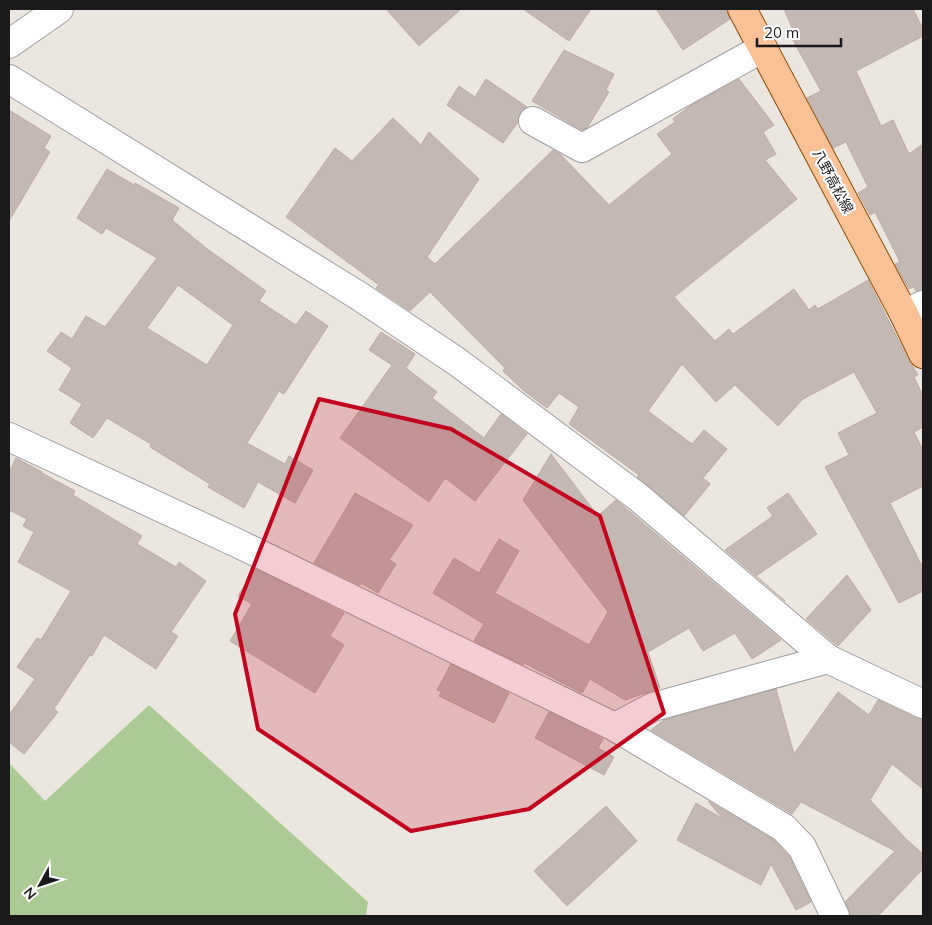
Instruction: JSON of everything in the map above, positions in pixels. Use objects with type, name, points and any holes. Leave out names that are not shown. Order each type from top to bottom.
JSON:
[{"type":"main road","name":"八野高松線","points":[[742,9],[914,310],[923,354]]},
{"type":"street","points":[[9,44],[59,9]]},
{"type":"street","points":[[533,121],[582,148],[763,48]]},
{"type":"street","points":[[9,79],[359,296],[456,361],[638,497],[828,659],[923,704]]},
{"type":"street","points":[[9,437],[237,544],[615,727],[784,828],[802,847],[835,916]]},
{"type":"street","points":[[615,727],[654,707],[828,659]]},
{"type":"highlighted area","points":[[319,399],[451,429],[600,516],[664,713],[529,809],[411,831],[258,729],[235,614]]},
{"type":"green space","points":[[149,705],[368,902],[366,916],[9,916],[9,763],[45,801]]},
{"type":"building","points":[[386,9],[461,9],[419,46]]},
{"type":"building","points":[[523,9],[591,9],[569,41]]},
{"type":"building","points":[[656,9],[726,9],[730,19],[683,50]]},
{"type":"building","points":[[784,9],[913,9],[923,29],[923,36],[856,71],[881,126],[893,120],[909,154],[923,144],[923,290],[916,291],[914,287],[909,289],[895,264],[900,262],[875,212],[870,215],[858,193],[868,187],[846,142],[833,148],[807,98],[821,91],[789,33],[793,30]]},
{"type":"building","points":[[564,50],[614,74],[606,90],[609,92],[587,128],[582,130],[532,101]]},
{"type":"building","points":[[486,79],[527,107],[520,113],[518,122],[503,143],[447,105],[459,86],[475,97]]},
{"type":"building","points":[[739,79],[774,125],[763,132],[776,154],[765,160],[797,199],[674,297],[715,341],[729,329],[733,334],[794,289],[809,310],[815,305],[818,309],[868,280],[918,375],[914,377],[923,396],[923,427],[914,432],[923,450],[923,486],[890,503],[923,568],[923,591],[899,603],[825,467],[849,455],[838,433],[877,413],[854,372],[803,399],[778,426],[735,385],[716,402],[682,364],[648,411],[692,444],[704,430],[727,449],[703,478],[710,484],[684,516],[637,477],[639,475],[569,424],[579,407],[559,393],[547,408],[523,390],[503,371],[505,368],[430,292],[410,311],[376,288],[379,285],[286,217],[335,148],[352,161],[393,118],[421,145],[429,132],[479,179],[427,257],[435,264],[553,150],[560,154],[609,205],[672,154],[657,134],[675,122],[673,119],[690,106]]},
{"type":"building","points":[[9,110],[51,136],[44,148],[50,152],[9,221]]},
{"type":"building","points":[[107,169],[179,208],[172,220],[206,248],[266,291],[259,301],[296,325],[306,311],[328,326],[284,394],[279,391],[247,443],[285,464],[289,456],[313,470],[295,503],[258,482],[244,508],[208,487],[210,484],[150,447],[151,444],[107,418],[93,438],[70,423],[82,404],[59,390],[72,368],[47,351],[61,332],[72,339],[86,316],[105,327],[157,258],[106,228],[102,234],[77,218]],"holes":[[[178,285],[233,325],[207,365],[147,328]]]},
{"type":"building","points":[[381,332],[415,354],[406,368],[437,392],[432,398],[484,438],[501,414],[527,434],[475,501],[445,478],[429,502],[340,438],[392,365],[369,350]]},
{"type":"building","points":[[551,454],[598,516],[616,500],[781,640],[752,659],[735,633],[703,651],[689,628],[648,652],[660,688],[625,700],[590,679],[582,693],[524,663],[523,665],[474,641],[484,624],[433,593],[454,558],[479,573],[499,539],[519,551],[495,593],[589,645],[608,612],[523,500]]},
{"type":"building","points":[[16,458],[75,491],[73,495],[142,536],[137,544],[176,567],[179,562],[206,581],[171,632],[178,636],[156,669],[104,635],[92,656],[90,655],[54,709],[58,712],[24,754],[9,742],[9,715],[35,679],[17,667],[37,638],[41,640],[71,591],[18,562],[34,532],[23,526],[27,519],[9,510],[9,472]]},
{"type":"building","points":[[355,493],[413,525],[389,560],[396,564],[378,593],[361,583],[360,585],[314,563]]},
{"type":"building","points":[[788,493],[817,534],[756,576],[785,601],[725,550],[773,516],[767,508]]},
{"type":"building","points":[[255,569],[344,613],[330,636],[344,645],[315,693],[230,641],[252,604],[238,596]]},
{"type":"building","points":[[847,575],[871,610],[838,646],[806,619]]},
{"type":"building","points":[[451,664],[509,693],[494,723],[439,696],[442,692],[437,690]]},
{"type":"building","points":[[776,689],[794,754],[838,692],[869,715],[878,700],[916,718],[923,719],[923,789],[892,764],[870,800],[906,839],[923,854],[923,869],[878,916],[850,916],[845,902],[895,851],[801,802],[792,814],[651,730],[664,720]]},
{"type":"building","points":[[549,712],[603,739],[598,748],[614,757],[604,775],[535,738]]},
{"type":"building","points":[[708,801],[774,840],[789,856],[811,902],[796,910],[771,864],[761,885],[677,840],[696,803],[723,819]]},
{"type":"building","points":[[606,806],[637,841],[567,906],[534,871]]}]
